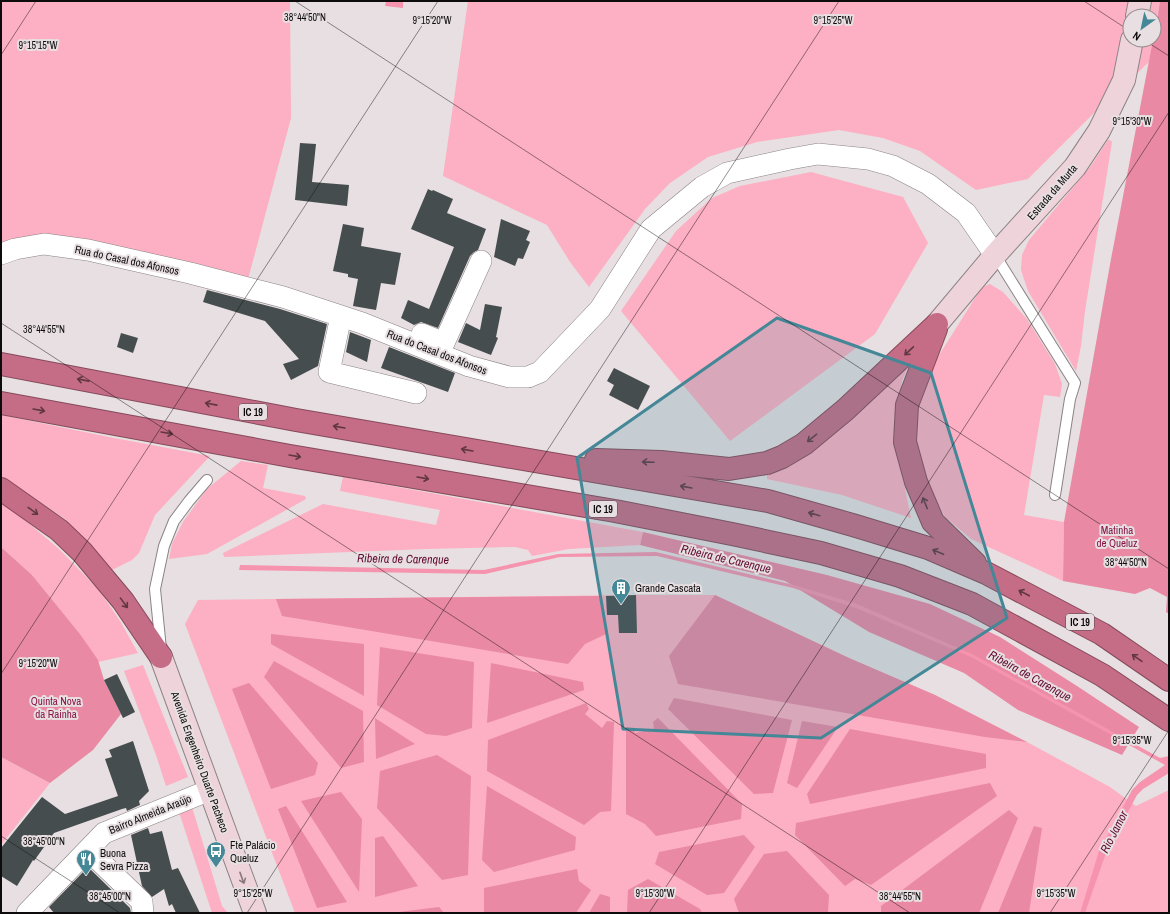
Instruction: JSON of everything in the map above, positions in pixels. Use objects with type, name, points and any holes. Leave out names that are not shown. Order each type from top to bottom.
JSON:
[{"type":"highway","points":[[505,456],[661,462],[729,469],[767,463],[782,457],[810,439],[845,410],[937,324]]},
{"type":"highway","points":[[937,324],[907,405],[905,442],[916,482],[933,522],[986,573]]},
{"type":"highway","name":"IC 19","points":[[1,364],[296,420],[768,501],[928,548],[986,573],[1102,634],[1169,680]]},
{"type":"highway","name":"IC 19","points":[[1,403],[298,457],[615,511],[821,553],[900,576],[972,604],[1102,675],[1169,720]]},
{"type":"highway","points":[[1,489],[59,530],[82,552],[123,601],[161,657]]},
{"type":"street","name":"Estrada da Murta","points":[[937,324],[995,255],[1075,167],[1099,131],[1124,80],[1130,48]]},
{"type":"street","name":"Rua do Casal dos Afonsos","points":[[1,254],[15,249],[44,244],[88,250],[190,273],[283,297],[362,323],[469,366],[509,377],[528,377],[540,372],[600,309],[651,229],[702,187],[726,173],[818,154],[868,160],[893,166],[928,184],[966,213],[995,255]]},
{"type":"street","points":[[392,321],[444,344],[481,261]]},
{"type":"street","points":[[341,316],[329,372],[416,393]]},
{"type":"street","name":"Avenida Engenheiro Duarte Pacheco","points":[[161,657],[255,913]]},
{"type":"street","name":"Bairro Almeida Araújo","points":[[35,910],[104,833],[210,790]]},
{"type":"street","points":[[88,850],[142,902],[143,913]]},
{"type":"lane","points":[[995,255],[1075,383],[1070,398],[1055,495]]},
{"type":"lane","points":[[161,657],[161,642],[155,589],[164,546],[174,521],[207,480]]},
{"type":"highlighted area","points":[[777,318],[931,373],[1007,618],[821,738],[623,729],[577,458]]},
{"type":"shaded area","points":[[1,1],[290,1],[291,118],[246,287],[44,244],[1,254]]},
{"type":"shaded area","points":[[468,1],[1160,1],[1159,8],[1122,8],[1122,48],[1152,48],[1149,62],[1096,111],[1028,179],[976,190],[920,151],[883,138],[839,130],[757,142],[708,157],[670,183],[645,209],[589,287],[570,262],[547,225],[443,176]]},
{"type":"shaded area","points":[[1108,140],[1112,142],[1076,371],[1028,291],[1021,270],[1022,255],[1029,240],[1091,166]]},
{"type":"shaded area","points":[[811,172],[903,197],[928,243],[875,334],[730,441],[621,311],[676,231],[712,198],[740,186]]},
{"type":"shaded area","points":[[990,284],[1003,292],[1027,319],[1055,364],[1062,384],[1060,397],[1044,395],[1024,515],[1064,522],[1063,581],[971,539],[945,517],[930,491],[917,451],[918,402],[924,379],[982,287]]},
{"type":"shaded area","points":[[905,363],[908,367],[902,381],[894,435],[911,518],[842,495],[767,479],[767,475],[778,471],[840,425]]},
{"type":"shaded area","points":[[1,415],[210,456],[155,515],[139,553],[132,560],[112,570],[65,519],[1,476]]},
{"type":"shaded area","points":[[241,461],[268,465],[263,488],[305,496],[306,499],[207,554],[169,559],[172,544],[183,522],[207,489]]},
{"type":"shaded area","points":[[343,477],[643,532],[640,545],[569,549],[532,556],[528,550],[515,547],[224,557],[223,553],[323,504],[436,525],[440,510],[340,491]]},
{"type":"shaded area","points":[[1,503],[13,510],[59,549],[99,590],[120,621],[138,653],[98,662],[80,634],[32,575],[1,547]]},
{"type":"shaded area","points":[[715,595],[849,658],[935,695],[1027,742],[1110,787],[1136,806],[1169,790],[1169,913],[295,913],[185,624],[198,600]]},
{"type":"shaded area","points":[[143,665],[188,777],[166,786],[156,755],[124,671]]},
{"type":"shaded area","points":[[1,757],[50,783],[1,845]]},
{"type":"shaded area","points":[[192,807],[222,906],[228,913],[212,913],[179,812]]},
{"type":"green space","name":"Matinha de Queluz","points":[[1160,1],[1169,1],[1169,614],[1166,612],[1167,597],[1150,588],[1135,594],[1063,581],[1064,522],[1111,259],[1151,48],[1162,48],[1162,8],[1159,8]]},
{"type":"green space","points":[[643,532],[827,575],[930,604],[1000,637],[1139,727],[1122,755],[1018,710],[964,673],[869,632],[785,581],[640,545]]},
{"type":"green space","name":"Quinta Nova da Rainha","points":[[1,547],[32,575],[80,634],[98,660],[104,680],[121,714],[93,750],[50,783],[1,757]]},
{"type":"green space","points":[[715,595],[849,658],[935,695],[1027,742],[985,737],[678,684],[669,656]]},
{"type":"green space","points":[[599,596],[608,633],[585,644],[568,664],[282,616],[276,599]]},
{"type":"green space","points":[[271,634],[364,644],[364,696],[271,644]]},
{"type":"green space","points":[[380,647],[474,662],[472,728],[446,736],[426,734],[377,705]]},
{"type":"green space","points":[[274,661],[363,711],[364,762],[341,768],[264,677]]},
{"type":"green space","points":[[491,663],[583,682],[584,690],[487,723]]},
{"type":"green space","points":[[249,683],[318,763],[315,775],[271,789],[232,689]]},
{"type":"green space","points":[[674,698],[792,720],[773,793],[754,794],[668,709]]},
{"type":"green space","points":[[586,703],[589,709],[585,714],[602,728],[607,721],[614,722],[611,811],[600,812],[584,825],[487,771],[488,740]]},
{"type":"green space","points":[[375,718],[415,744],[376,759]]},
{"type":"green space","points":[[658,718],[742,804],[741,819],[656,836],[645,824],[626,814],[626,727],[634,728],[635,733],[654,729],[653,722]]},
{"type":"green space","points":[[802,721],[838,727],[797,788],[787,783]]},
{"type":"green space","points":[[850,729],[986,754],[986,768],[810,804],[807,794]]},
{"type":"green space","points":[[437,755],[471,776],[468,875],[442,880],[377,808],[380,771]]},
{"type":"green space","points":[[990,783],[997,796],[871,885],[855,879],[845,886],[795,835],[796,823]]},
{"type":"green space","points":[[487,786],[576,837],[575,850],[494,872],[482,860]]},
{"type":"green space","points":[[341,792],[362,819],[359,892],[301,801]]},
{"type":"green space","points":[[286,806],[347,902],[317,908],[278,809]]},
{"type":"green space","points":[[1009,810],[1018,818],[979,913],[881,913],[881,906]]},
{"type":"green space","points":[[1034,826],[1042,828],[1029,913],[998,913]]},
{"type":"green space","points":[[744,835],[755,847],[724,893],[707,895],[655,864],[659,852]]},
{"type":"green space","points":[[383,836],[418,886],[375,897],[375,838]]},
{"type":"green space","points":[[787,851],[829,895],[828,913],[739,913],[734,899],[764,854]]},
{"type":"green space","points":[[577,869],[579,881],[591,890],[576,913],[484,913],[484,888]]},
{"type":"green space","points":[[648,879],[700,909],[702,913],[627,913],[628,890]]},
{"type":"green space","points":[[600,894],[610,897],[610,913],[589,913]]},
{"type":"green space","points":[[439,907],[444,913],[391,913]]},
{"type":"water","points":[[386,1],[403,1],[403,8],[385,6]]},
{"type":"water","name":"Rio Jamor","points":[[656,552],[794,585],[857,604],[972,654],[1160,758],[1169,756],[1169,773],[1143,789],[1137,795],[1106,853],[1085,913],[1080,913],[1099,851],[1132,790],[1140,782],[1165,765],[971,657],[856,608],[793,588],[657,556],[560,557],[485,574],[239,570],[240,565],[484,570],[558,554]]},
{"type":"building","points":[[300,143],[316,144],[312,182],[349,185],[347,206],[295,200]]},
{"type":"building","points":[[428,189],[453,199],[447,213],[486,229],[478,250],[470,256],[438,328],[421,322],[414,325],[401,318],[408,300],[429,309],[454,247],[411,229]]},
{"type":"building","points":[[501,219],[530,231],[526,240],[530,242],[523,259],[518,258],[515,266],[494,257]]},
{"type":"building","points":[[343,224],[364,228],[361,246],[401,253],[395,285],[381,283],[376,310],[353,306],[358,279],[348,277],[348,274],[333,271]]},
{"type":"building","points":[[207,290],[280,309],[327,324],[318,366],[291,380],[283,364],[299,359],[265,321],[203,302]]},
{"type":"building","points":[[485,304],[502,307],[496,337],[498,338],[491,355],[458,342],[466,323],[480,330]]},
{"type":"building","points":[[350,332],[371,340],[367,362],[346,352]]},
{"type":"building","points":[[121,333],[138,338],[133,353],[117,347]]},
{"type":"building","points":[[389,347],[455,373],[448,392],[381,368]]},
{"type":"building","points":[[614,368],[650,386],[638,410],[609,395],[614,385],[607,381]]},
{"type":"building","name":"Grande Cascata","points":[[636,595],[637,633],[619,633],[618,615],[607,615],[606,596]]},
{"type":"building","points":[[117,674],[135,712],[123,718],[104,680]]},
{"type":"building","points":[[133,741],[149,791],[139,801],[140,805],[127,811],[126,808],[122,809],[54,833],[34,861],[33,860],[17,886],[1,876],[1,848],[42,797],[65,814],[118,796],[105,759],[112,757],[109,750]]},
{"type":"building","points":[[148,828],[150,834],[162,831],[172,870],[178,868],[200,913],[176,913],[172,904],[169,906],[164,889],[152,897],[142,886],[131,835]]},
{"type":"building","points":[[88,867],[130,908],[131,913],[54,913],[49,907]]},
{"type":"place","name":"Grande Cascata","points":[[621,605]]},
{"type":"place","name":"Fte Palácio Queluz","points":[[216,868]]},
{"type":"place","name":"Buona Sevra Pizza","points":[[86,876]]},
{"type":"water label","name":"Ribeira de Carenque","points":[[403,559]]},
{"type":"water label","name":"Ribeira de Carenque","points":[[726,559]]},
{"type":"water label","name":"Ribeira de Carenque","points":[[1030,676]]}]
